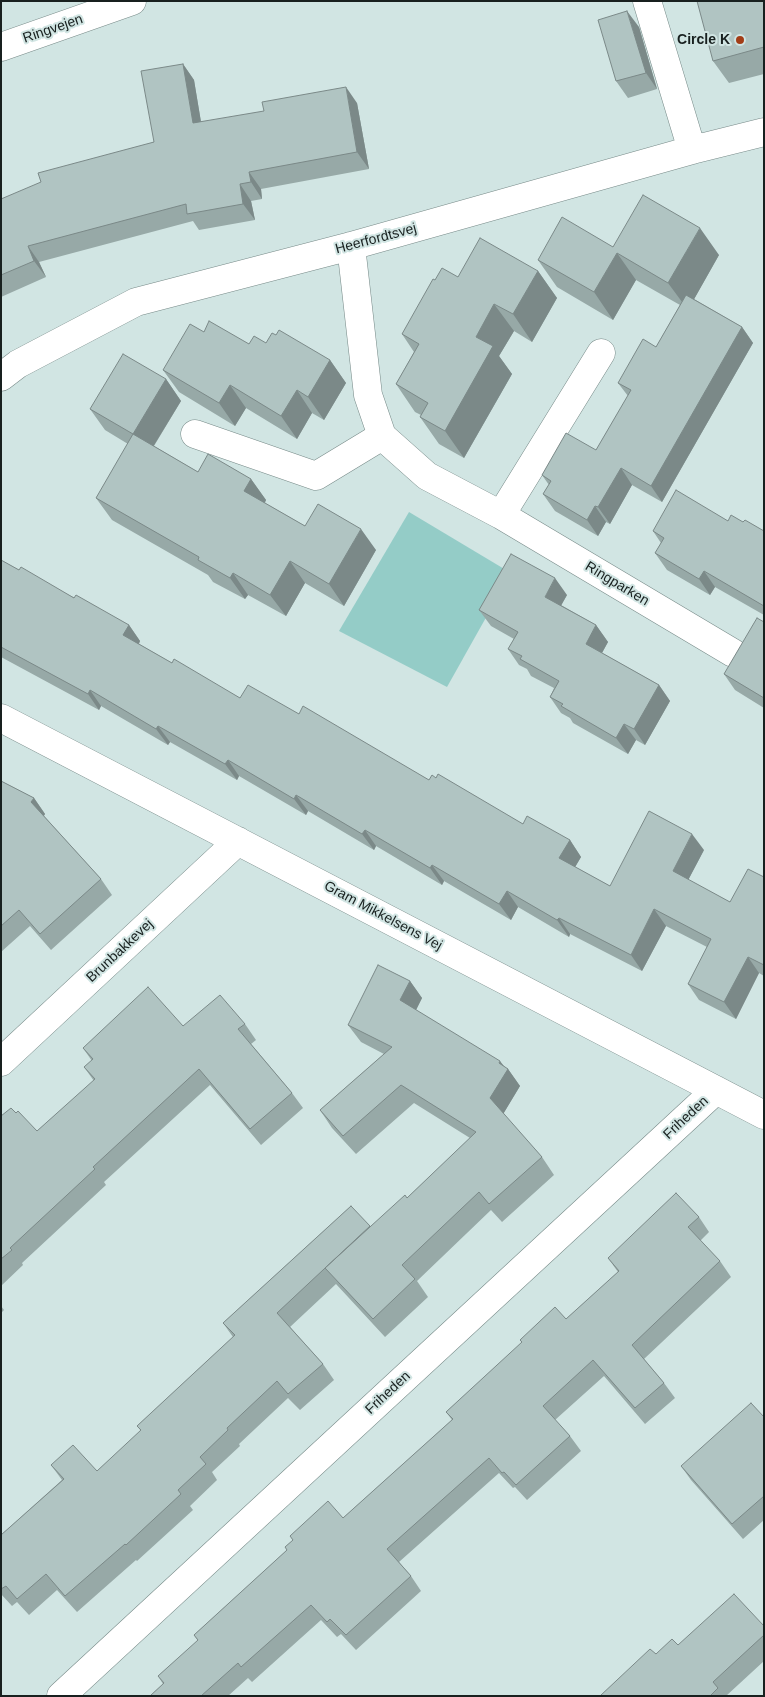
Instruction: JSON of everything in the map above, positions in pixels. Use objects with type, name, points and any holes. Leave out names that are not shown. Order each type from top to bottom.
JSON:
[{"type":"street","name":"Ringvejen","points":[[1,47],[132,1]]},
{"type":"street","points":[[648,1],[692,150]]},
{"type":"street","name":"Heerfordtsvej","points":[[1,377],[18,364],[136,302],[351,246],[692,150],[764,132]]},
{"type":"street","name":"Ringparken","points":[[351,246],[368,394],[382,436],[427,476],[501,515],[733,652]]},
{"type":"street","points":[[501,515],[601,353]]},
{"type":"street","points":[[195,434],[316,476],[382,436]]},
{"type":"street","name":"Gram Mikkelsens Vej","points":[[1,718],[764,1115]]},
{"type":"street","name":"Brunbakkevej","points":[[1,1062],[238,841]]},
{"type":"street","name":"Friheden","points":[[61,1696],[716,1090]]},
{"type":"shaded area","points":[[409,512],[511,573],[447,687],[339,631]]},
{"type":"building","name":"Circle K","points":[[697,1],[764,1],[764,47],[713,61]]},
{"type":"building","points":[[627,11],[646,73],[616,81],[598,20]]},
{"type":"building","points":[[183,64],[193,123],[264,111],[262,102],[346,87],[357,152],[249,172],[251,182],[240,184],[243,204],[187,214],[186,204],[28,246],[34,261],[1,275],[1,199],[41,182],[38,173],[154,142],[141,71]]},
{"type":"building","points":[[643,195],[700,228],[668,283],[617,253],[594,292],[538,260],[562,217],[613,247]]},
{"type":"building","points":[[480,238],[538,271],[513,314],[494,304],[476,337],[493,346],[445,431],[420,417],[428,403],[396,384],[419,344],[402,334],[433,279],[435,280],[442,268],[458,277]]},
{"type":"building","points":[[686,295],[742,327],[651,486],[621,468],[598,507],[595,506],[587,520],[543,494],[551,481],[542,475],[566,433],[596,450],[631,390],[618,383],[643,339],[656,347]]},
{"type":"building","points":[[209,321],[249,344],[254,336],[266,343],[272,333],[276,335],[279,330],[330,360],[308,397],[297,390],[281,416],[230,385],[219,403],[163,370],[190,324],[204,332]]},
{"type":"building","points":[[123,354],[166,379],[133,434],[90,409]]},
{"type":"building","points":[[133,434],[198,472],[208,454],[251,479],[244,491],[305,526],[318,504],[361,529],[329,584],[290,561],[270,595],[233,573],[230,578],[198,560],[199,557],[96,498]]},
{"type":"building","points":[[676,490],[728,521],[731,515],[743,522],[745,520],[764,531],[764,606],[704,571],[699,579],[655,553],[664,538],[653,531]]},
{"type":"building","points":[[511,554],[555,578],[545,597],[596,625],[586,644],[659,685],[634,729],[624,724],[616,738],[561,706],[563,704],[550,697],[559,681],[520,659],[522,656],[508,649],[518,632],[479,610]]},
{"type":"building","points":[[1,560],[19,570],[21,567],[74,598],[76,595],[129,625],[123,635],[172,663],[174,659],[240,698],[248,685],[299,714],[303,706],[429,780],[432,775],[436,778],[438,774],[523,824],[527,816],[570,840],[559,858],[610,886],[649,811],[692,834],[673,871],[730,902],[748,869],[764,877],[764,965],[748,957],[724,1002],[688,984],[711,939],[654,909],[631,955],[559,918],[557,920],[507,891],[499,904],[432,865],[430,868],[365,830],[362,834],[296,795],[294,799],[228,760],[225,764],[158,726],[156,729],[90,690],[88,694],[1,647]]},
{"type":"building","points":[[757,618],[764,622],[764,698],[724,674]]},
{"type":"building","points":[[1,781],[34,798],[31,802],[101,879],[40,934],[19,910],[1,926]]},
{"type":"building","points":[[378,965],[410,981],[400,1000],[500,1061],[499,1063],[508,1069],[490,1098],[542,1157],[489,1204],[479,1192],[402,1265],[415,1279],[373,1319],[325,1268],[405,1195],[407,1198],[476,1132],[401,1085],[343,1136],[320,1110],[392,1047],[348,1025]]},
{"type":"building","points":[[148,987],[183,1026],[220,995],[245,1024],[238,1029],[292,1093],[250,1129],[199,1069],[93,1167],[95,1169],[10,1248],[12,1250],[1,1259],[1,1116],[11,1108],[16,1113],[18,1111],[37,1131],[95,1079],[84,1067],[93,1059],[83,1048]]},
{"type":"building","points":[[676,1193],[699,1217],[688,1227],[720,1261],[632,1345],[664,1383],[635,1408],[593,1360],[543,1406],[570,1436],[516,1485],[489,1458],[387,1549],[411,1576],[346,1635],[330,1619],[327,1622],[311,1605],[241,1667],[238,1663],[201,1696],[150,1696],[164,1683],[158,1676],[198,1640],[194,1635],[287,1550],[285,1547],[293,1540],[290,1536],[328,1501],[343,1518],[453,1419],[446,1412],[522,1342],[520,1340],[555,1307],[566,1319],[619,1271],[608,1258]]},
{"type":"building","points":[[351,1206],[370,1226],[277,1313],[323,1364],[288,1394],[277,1381],[227,1428],[228,1430],[200,1457],[206,1464],[178,1490],[181,1494],[126,1545],[65,1596],[46,1574],[17,1599],[6,1586],[1,1589],[1,1535],[64,1479],[51,1465],[73,1445],[97,1471],[141,1430],[137,1426],[235,1335],[223,1323]]},
{"type":"building","points":[[751,1403],[764,1417],[764,1496],[732,1524],[681,1466]]},
{"type":"building","points":[[734,1594],[764,1626],[764,1635],[713,1682],[718,1688],[710,1696],[600,1696],[650,1649],[656,1654],[672,1639],[678,1645]]},
{"type":"place","name":"Circle K","points":[[740,40]]}]
